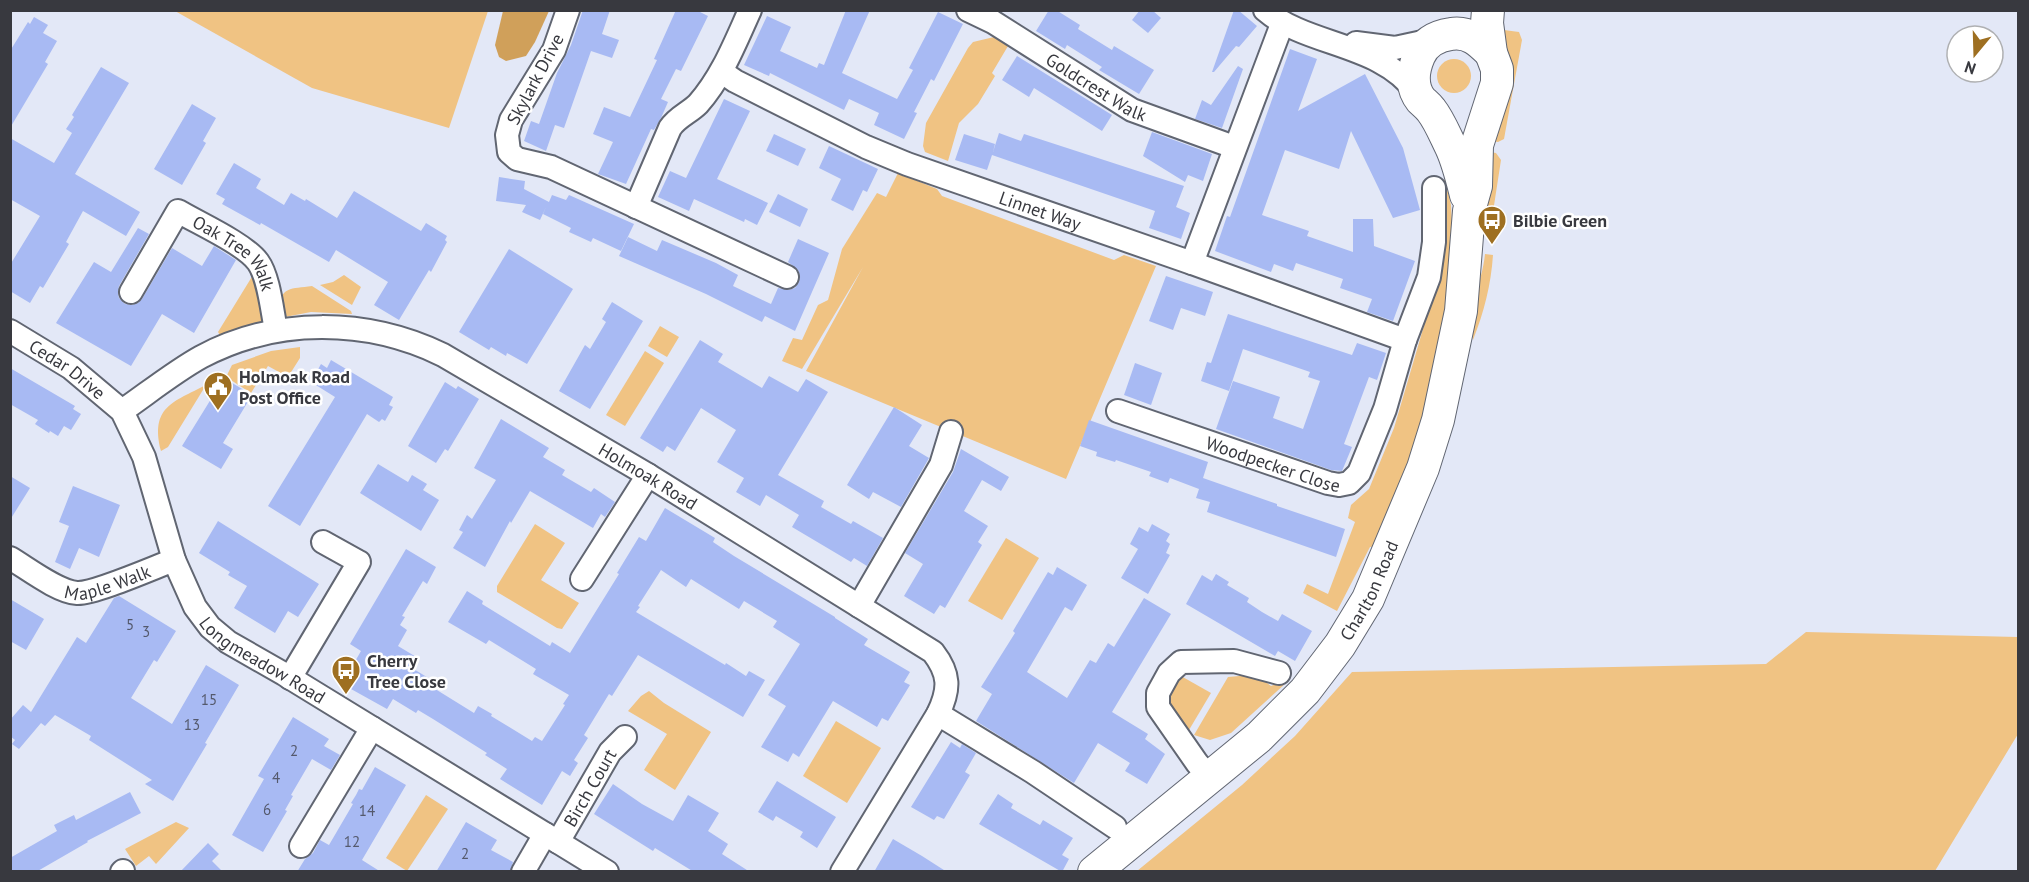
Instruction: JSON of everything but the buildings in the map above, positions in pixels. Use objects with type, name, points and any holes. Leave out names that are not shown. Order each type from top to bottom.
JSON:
[{"type":"street","name":"Skylark Drive","points":[[568,10],[554,50],[511,120],[507,135],[509,152],[517,159],[551,167],[787,277]]},
{"type":"street","points":[[636,207],[670,128],[697,105],[722,72],[750,10]]},
{"type":"street","name":"Goldcrest Walk","points":[[968,10],[993,22],[1132,110],[1234,147]]},
{"type":"street","name":"Charlton Road","points":[[1464,10],[1421,50],[1413,68],[1413,78],[1451,147],[1459,167],[1469,211]]},
{"type":"street","name":"Charlton Road","points":[[1094,872],[1259,737],[1305,691],[1340,645],[1368,598],[1423,468],[1438,420],[1461,311],[1469,211],[1476,186],[1477,145],[1497,83],[1497,69],[1491,53],[1487,23],[1488,10]]},
{"type":"street","points":[[1404,340],[1192,263],[1234,147],[1273,17],[1390,66],[1407,79],[1424,101],[1446,116],[1471,114],[1491,98]]},
{"type":"street","points":[[1330,40],[1395,48],[1455,33],[1468,35],[1478,40],[1491,53]]},
{"type":"street","name":"Linnet Way","points":[[722,72],[735,81],[866,147],[1192,263]]},
{"type":"street","name":"Woodpecker Close","points":[[1118,411],[1339,485],[1349,483],[1359,473],[1385,409],[1404,340],[1429,277],[1434,242],[1434,188]]},
{"type":"street","name":"Oak Tree Walk","points":[[131,292],[178,211],[239,246],[258,261],[264,275],[276,330]]},
{"type":"street","name":"Holmoak Road","points":[[122,411],[200,357],[236,341],[276,330],[310,326],[370,331],[408,340],[443,355],[648,475],[933,652],[943,665],[947,681],[945,700],[842,872]]},
{"type":"street","name":"Cedar Drive","points":[[10,331],[71,368],[122,411]]},
{"type":"street","name":"Longmeadow Road","points":[[122,411],[144,457],[174,560],[195,607],[210,627],[228,642],[607,872]]},
{"type":"street","points":[[859,606],[941,465],[951,432]]},
{"type":"street","points":[[582,579],[648,475]]},
{"type":"street","points":[[290,678],[359,562],[323,542]]},
{"type":"street","name":"Maple Walk","points":[[10,558],[59,586],[77,593],[174,560]]},
{"type":"street","points":[[1209,777],[1158,708],[1158,693],[1169,673],[1181,662],[1234,661],[1279,673]]},
{"type":"street","points":[[938,714],[1033,772],[1115,827]]},
{"type":"street","points":[[301,846],[372,728]]},
{"type":"street","name":"Birch Court","points":[[523,872],[552,838],[610,752],[625,737]]},
{"type":"shaded area","points":[[175,11],[488,11],[449,128],[312,88]]},
{"type":"shaded area","points":[[503,11],[549,11],[526,56],[506,61],[499,57],[495,45]]},
{"type":"shaded area","points":[[1504,30],[1519,32],[1522,40],[1504,139],[1498,142],[1486,140]]},
{"type":"shaded area","points":[[994,37],[1008,46],[992,73],[995,76],[978,104],[959,123],[948,161],[925,152],[923,146],[926,123],[968,48],[973,42]]},
{"type":"shaded area","points":[[1454,59],[1466,64],[1471,76],[1466,88],[1454,93],[1442,88],[1437,76],[1442,64]]},
{"type":"shaded area","points":[[1484,151],[1496,153],[1501,160],[1489,238],[1486,238]]},
{"type":"shaded area","points":[[898,173],[937,189],[942,196],[1114,260],[1124,255],[1156,266],[1066,479],[806,371],[863,267],[802,369],[782,361],[793,338],[802,340],[818,305],[828,300],[842,249],[877,193],[886,197]]},
{"type":"shaded area","points":[[1441,179],[1445,180],[1451,205],[1454,260],[1427,421],[1377,546],[1370,547],[1337,611],[1303,593],[1307,584],[1328,594],[1355,522],[1348,518],[1351,505],[1369,489],[1394,428],[1440,271],[1447,207]]},
{"type":"shaded area","points":[[1485,254],[1493,255],[1491,277],[1484,309],[1473,340],[1471,328],[1473,307]]},
{"type":"shaded area","points":[[253,275],[265,316],[259,324],[247,326],[221,337],[218,332]]},
{"type":"shaded area","points":[[344,275],[361,287],[352,305],[320,285],[333,282]]},
{"type":"shaded area","points":[[312,286],[351,311],[352,314],[311,312],[285,317],[279,310],[284,293],[288,290]]},
{"type":"shaded area","points":[[660,326],[679,337],[667,357],[648,346]]},
{"type":"shaded area","points":[[300,347],[300,358],[288,377],[268,366],[251,393],[226,377],[232,365],[271,351]]},
{"type":"shaded area","points":[[645,351],[664,363],[625,426],[606,415]]},
{"type":"shaded area","points":[[206,385],[168,447],[161,451],[158,436],[162,415],[174,402]]},
{"type":"shaded area","points":[[535,524],[565,543],[541,580],[579,603],[562,629],[497,592],[497,586]]},
{"type":"shaded area","points":[[1006,538],[1039,558],[1002,620],[968,601]]},
{"type":"shaded area","points":[[1806,632],[2018,637],[2018,734],[1935,871],[1137,871],[1242,785],[1295,736],[1352,672],[1766,664]]},
{"type":"shaded area","points":[[1251,675],[1271,686],[1284,681],[1286,683],[1231,733],[1210,740],[1194,735],[1228,677]]},
{"type":"shaded area","points":[[1181,676],[1211,693],[1186,735],[1169,713],[1166,688]]},
{"type":"shaded area","points":[[649,691],[711,732],[675,790],[644,770],[667,734],[628,711],[641,696]]},
{"type":"shaded area","points":[[836,721],[881,748],[847,803],[803,776]]},
{"type":"shaded area","points":[[426,795],[448,809],[407,871],[386,858]]},
{"type":"shaded area","points":[[176,822],[189,828],[156,864],[149,856],[136,866],[125,849]]},
{"type":"place","name":"Bilbie Green","points":[[1492,246]]},
{"type":"place","name":"Holmoak Road Post Office","points":[[218,412]]},
{"type":"place","name":"Cherry Tree Close","points":[[346,696]]}]
